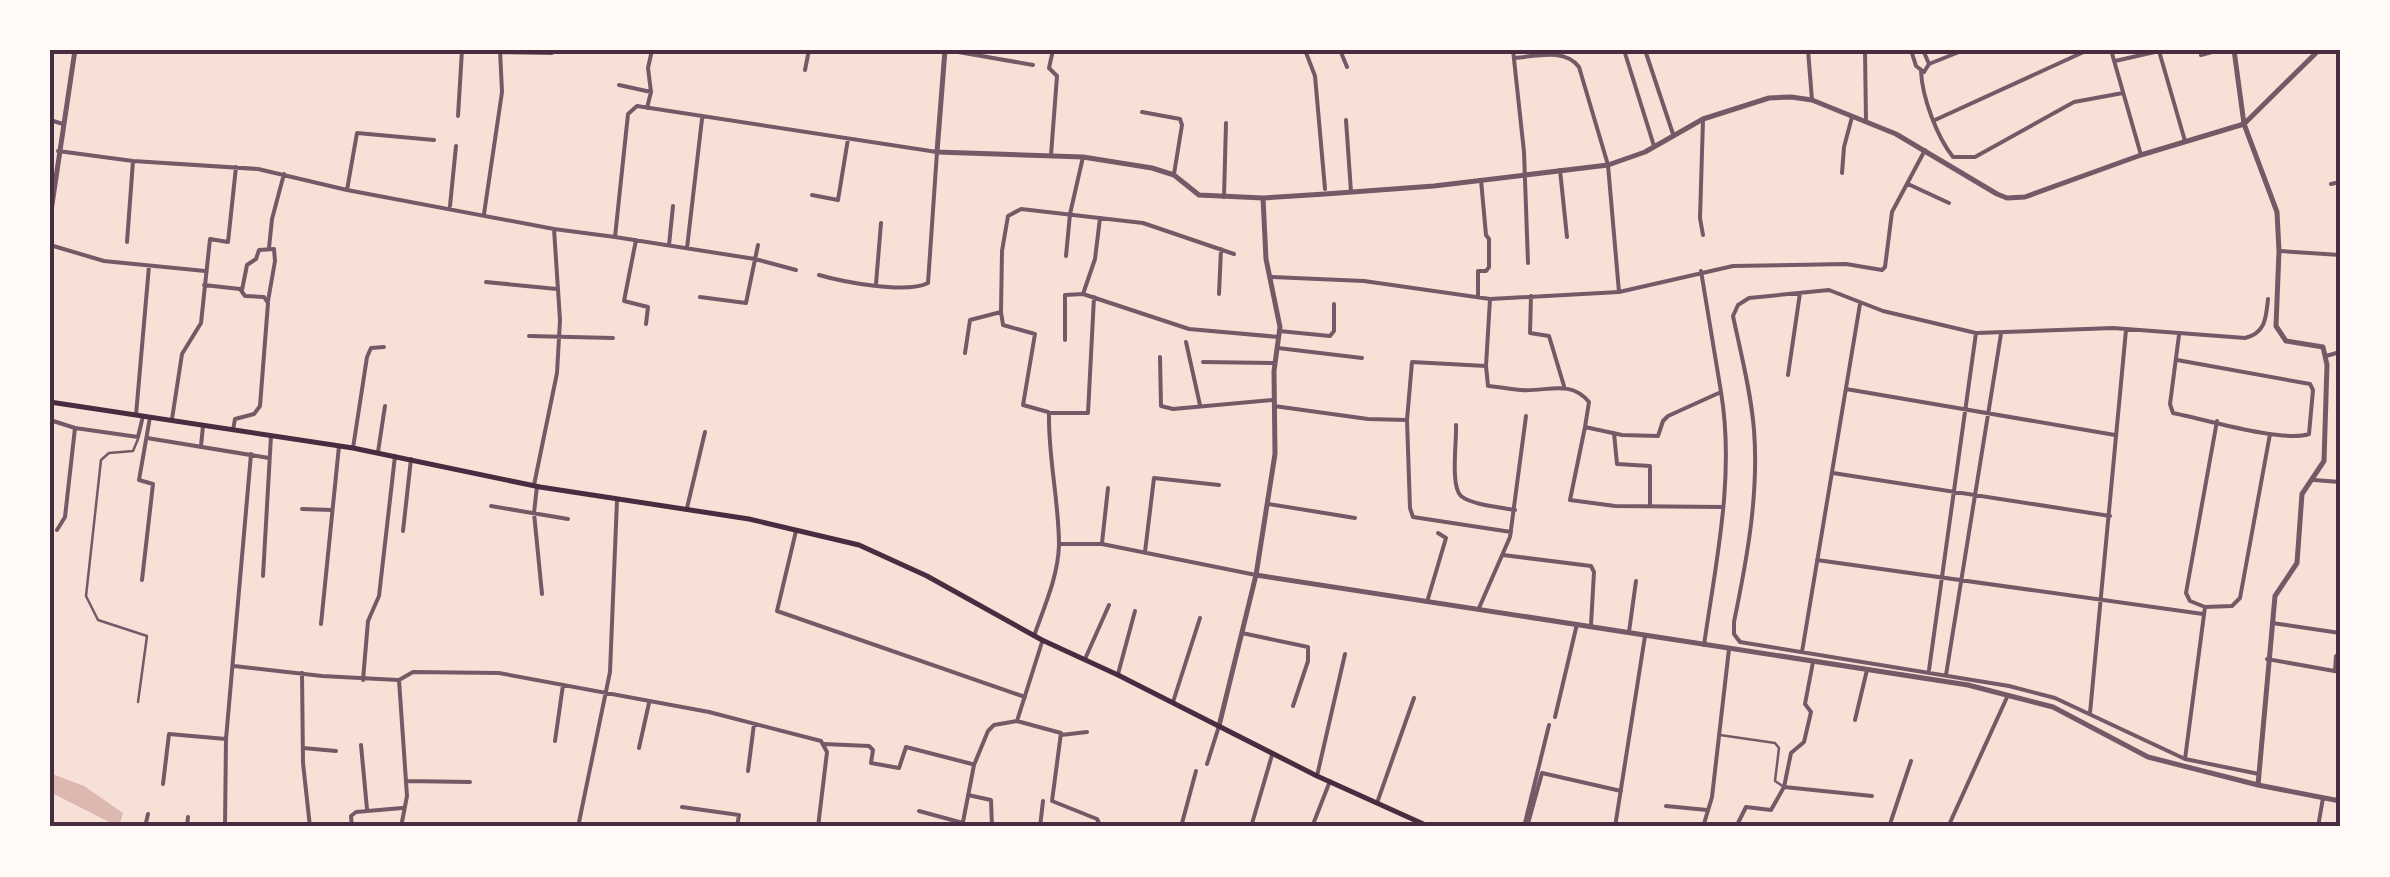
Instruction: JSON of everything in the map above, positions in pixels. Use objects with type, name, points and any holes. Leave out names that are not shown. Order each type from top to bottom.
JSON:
[{"type":"main road","points":[[50,402],[378,452],[535,488],[617,502],[688,508],[859,546],[927,576],[1041,643],[1085,659],[1172,702],[1217,733],[1430,827]]},
{"type":"street","points":[[50,218],[75,50]]},
{"type":"street","points":[[458,116],[462,50]]},
{"type":"street","points":[[648,108],[652,50]]},
{"type":"street","points":[[805,70],[809,50]]},
{"type":"street","points":[[819,275],[856,286],[918,288],[928,283],[946,50],[1033,64]]},
{"type":"street","points":[[1051,155],[1058,76],[1050,68],[1053,50]]},
{"type":"street","points":[[1305,50],[1314,76],[1324,189]]},
{"type":"street","points":[[1340,50],[1348,67]]},
{"type":"street","points":[[1513,50],[1528,263]]},
{"type":"street","points":[[1624,50],[1654,147]]},
{"type":"street","points":[[1645,50],[1673,134]]},
{"type":"street","points":[[1808,50],[1812,100]]},
{"type":"street","points":[[1864,50],[1866,122]]},
{"type":"street","points":[[1910,50],[1921,71],[1921,83],[1946,148],[1954,156],[1956,170]]},
{"type":"street","points":[[1923,50],[1929,64]]},
{"type":"street","points":[[1921,71],[1964,50]]},
{"type":"street","points":[[1935,120],[2088,50]]},
{"type":"street","points":[[2111,50],[2141,155]]},
{"type":"street","points":[[2201,55],[2218,50]]},
{"type":"street","points":[[2234,50],[2244,124],[2277,212],[2276,326],[2286,341],[2323,346],[2326,356],[2325,454],[2314,480],[2302,494],[2297,563],[2278,586],[2267,659],[2258,785]]},
{"type":"street","points":[[615,237],[628,114],[633,108],[938,152],[1083,157],[1174,175],[1199,196],[1263,198],[1608,165],[1654,147],[1703,118],[1768,98],[1812,100],[1925,150],[1997,194],[2025,197],[2141,155],[2244,124],[2319,50]]},
{"type":"street","points":[[484,214],[502,92],[500,51],[552,52]]},
{"type":"street","points":[[2115,61],[2159,51],[2186,141]]},
{"type":"street","points":[[1516,58],[1562,55],[1576,61],[1608,165],[1619,292]]},
{"type":"street","points":[[619,85],[650,92]]},
{"type":"street","points":[[1954,156],[1975,157],[2074,102],[2123,93]]},
{"type":"street","points":[[1142,112],[1180,119],[1174,175]]},
{"type":"street","points":[[1842,173],[1852,117]]},
{"type":"street","points":[[687,248],[702,118]]},
{"type":"street","points":[[1703,118],[1703,235]]},
{"type":"street","points":[[50,120],[63,124]]},
{"type":"street","points":[[1346,120],[1351,192]]},
{"type":"street","points":[[1224,197],[1226,122]]},
{"type":"street","points":[[347,190],[358,132],[434,140]]},
{"type":"street","points":[[812,195],[838,200],[848,138]]},
{"type":"street","points":[[450,207],[456,146]]},
{"type":"street","points":[[1272,277],[1364,280],[1490,298],[1619,292],[1734,266],[1846,264],[1884,269],[1892,212],[1925,150]]},
{"type":"street","points":[[58,152],[284,174],[347,190],[554,229],[755,259],[796,270]]},
{"type":"street","points":[[1066,256],[1070,214],[1083,157]]},
{"type":"street","points":[[127,242],[133,161]]},
{"type":"street","points":[[172,419],[182,354],[194,340],[200,323],[210,239],[228,242],[236,168]]},
{"type":"street","points":[[1560,170],[1567,237]]},
{"type":"street","points":[[269,248],[284,174]]},
{"type":"street","points":[[1478,297],[1478,271],[1488,267],[1490,238],[1486,235],[1481,180]]},
{"type":"street","points":[[2331,184],[2340,182]]},
{"type":"street","points":[[1907,184],[1949,203]]},
{"type":"street","points":[[1207,764],[1256,575],[1269,504],[1279,334],[1272,277],[1265,259],[1263,198]]},
{"type":"street","points":[[669,246],[674,206]]},
{"type":"street","points":[[1094,297],[1088,413],[1049,412],[1023,406],[1034,334],[1003,325],[1002,251],[1008,216],[1021,210],[1143,222],[1234,254]]},
{"type":"street","points":[[1083,294],[1098,244],[1100,218]]},
{"type":"street","points":[[876,284],[881,223]]},
{"type":"street","points":[[542,594],[534,513],[535,488],[557,372],[554,229]]},
{"type":"street","points":[[636,240],[624,298],[626,304],[648,307],[646,324]]},
{"type":"street","points":[[50,245],[104,261],[205,272]]},
{"type":"street","points":[[700,298],[746,303],[758,245]]},
{"type":"street","points":[[233,430],[235,419],[256,413],[260,404],[276,256],[275,250],[269,248],[259,250],[256,259],[247,265],[242,290],[245,296],[264,298],[268,303]]},
{"type":"street","points":[[1219,294],[1222,249]]},
{"type":"street","points":[[2279,252],[2340,256]]},
{"type":"street","points":[[142,580],[152,484],[140,480],[147,435],[143,416],[149,266]]},
{"type":"street","points":[[1701,272],[1721,392],[1727,458],[1704,645]]},
{"type":"street","points":[[486,282],[557,289]]},
{"type":"street","points":[[204,285],[242,290]]},
{"type":"street","points":[[2258,774],[2184,759],[2055,698],[2010,686],[1740,642],[1734,634],[1754,501],[1755,468],[1754,430],[1733,316],[1738,305],[1750,298],[1829,290],[1860,304],[1976,334],[2072,328],[2251,337],[2266,320],[2268,299]]},
{"type":"street","points":[[1788,375],[1800,292]]},
{"type":"street","points":[[1065,340],[1065,295],[1094,297],[1188,329],[1330,336],[1334,332],[1334,304]]},
{"type":"street","points":[[1531,296],[1530,333],[1549,336],[1564,386]]},
{"type":"street","points":[[1490,298],[1488,386],[1521,390],[1564,386],[1588,398],[1569,500],[1723,507]]},
{"type":"street","points":[[1802,652],[1860,304]]},
{"type":"street","points":[[965,353],[970,320],[1001,312]]},
{"type":"street","points":[[2090,714],[2126,330]]},
{"type":"street","points":[[1946,675],[2002,333]]},
{"type":"street","points":[[2177,360],[2312,386],[2309,434],[2270,434],[2172,411],[2170,398],[2179,333]]},
{"type":"street","points":[[1928,672],[1976,334]]},
{"type":"street","points":[[528,336],[614,338]]},
{"type":"street","points":[[1186,342],[1200,405]]},
{"type":"street","points":[[353,448],[367,356],[371,348],[384,347]]},
{"type":"street","points":[[1278,348],[1362,358]]},
{"type":"street","points":[[2326,356],[2340,352]]},
{"type":"street","points":[[1160,356],[1161,406],[1274,403],[1368,419],[1407,420]]},
{"type":"street","points":[[1486,366],[1414,361],[1407,420],[1413,518],[1511,532]]},
{"type":"street","points":[[1203,362],[1275,363]]},
{"type":"street","points":[[1846,389],[2115,434]]},
{"type":"street","points":[[1585,427],[1614,434],[1658,436],[1662,421],[1668,416],[1721,392]]},
{"type":"street","points":[[378,452],[385,406]]},
{"type":"street","points":[[1034,636],[1055,572],[1059,544],[1049,412]]},
{"type":"street","points":[[50,420],[138,438],[143,416]]},
{"type":"street","points":[[1478,611],[1511,532],[1526,416]]},
{"type":"street","points":[[2217,421],[2186,593],[2190,601],[2205,606],[2232,606],[2240,598],[2270,434]]},
{"type":"street","points":[[1456,425],[1458,492],[1466,498],[1515,510]]},
{"type":"street","points":[[57,530],[65,517],[75,428]]},
{"type":"street","points":[[201,444],[203,428]]},
{"type":"street","points":[[688,508],[705,432]]},
{"type":"street","points":[[1614,434],[1616,464],[1650,466],[1650,506]]},
{"type":"street","points":[[147,435],[269,456]]},
{"type":"street","points":[[262,576],[271,436]]},
{"type":"street","points":[[321,624],[338,448]]},
{"type":"street","points":[[225,827],[226,740],[251,454]]},
{"type":"street","points":[[363,680],[368,621],[379,596],[395,458]]},
{"type":"street","points":[[403,531],[411,462]]},
{"type":"street","points":[[1832,473],[2110,516]]},
{"type":"street","points":[[1145,552],[1154,478],[1219,484]]},
{"type":"street","points":[[2314,480],[2340,482]]},
{"type":"street","points":[[1102,544],[1108,488]]},
{"type":"street","points":[[578,827],[607,693],[617,502]]},
{"type":"street","points":[[1269,504],[1355,518]]},
{"type":"street","points":[[491,506],[568,520]]},
{"type":"street","points":[[302,509],[332,510]]},
{"type":"street","points":[[797,530],[777,608],[781,614],[1025,697]]},
{"type":"street","points":[[1427,602],[1446,538],[1438,533]]},
{"type":"street","points":[[1059,544],[1102,544],[1256,575],[2008,694],[2053,707],[2148,758],[2340,801]]},
{"type":"street","points":[[1503,555],[1591,566],[1591,625]]},
{"type":"street","points":[[1818,560],[2203,614]]},
{"type":"street","points":[[1628,632],[1636,581]]},
{"type":"street","points":[[1085,659],[1109,605]]},
{"type":"street","points":[[2184,759],[2205,606]]},
{"type":"street","points":[[1118,675],[1135,611]]},
{"type":"street","points":[[1172,702],[1200,618]]},
{"type":"street","points":[[2272,623],[2340,634]]},
{"type":"street","points":[[1555,718],[1577,624]]},
{"type":"street","points":[[1242,632],[1308,647],[1308,661],[1294,706]]},
{"type":"street","points":[[1615,827],[1646,636]]},
{"type":"street","points":[[1017,721],[1041,643]]},
{"type":"street","points":[[1703,827],[1712,798],[1728,648]]},
{"type":"street","points":[[1317,776],[1345,654]]},
{"type":"street","points":[[2267,659],[2337,672],[2336,656],[2340,654]]},
{"type":"street","points":[[1736,826],[1746,807],[1771,810],[1784,787],[1791,753],[1804,742],[1811,712],[1805,704],[1813,662]]},
{"type":"street","points":[[234,666],[363,680],[400,680],[413,672],[470,672],[708,712],[824,744],[870,746],[874,750],[871,763],[884,768],[899,768],[906,747],[974,765]]},
{"type":"street","points":[[1856,720],[1867,670]]},
{"type":"street","points":[[302,673],[302,748],[310,827]]},
{"type":"street","points":[[400,680],[407,796],[400,827]]},
{"type":"street","points":[[555,742],[564,685]]},
{"type":"street","points":[[1948,827],[2008,694]]},
{"type":"street","points":[[1376,803],[1414,698]]},
{"type":"street","points":[[640,748],[649,703]]},
{"type":"street","points":[[919,811],[962,825],[974,765],[988,730],[994,725],[1017,721],[1061,735],[1087,732]]},
{"type":"street","points":[[748,771],[754,724]]},
{"type":"street","points":[[1525,827],[1549,725]]},
{"type":"street","points":[[163,784],[169,734],[226,740]]},
{"type":"street","points":[[1061,735],[1052,801],[1097,819],[1102,827]]},
{"type":"street","points":[[818,827],[826,759],[824,744]]},
{"type":"street","points":[[362,745],[367,809]]},
{"type":"street","points":[[302,748],[336,751]]},
{"type":"street","points":[[1251,827],[1272,755]]},
{"type":"street","points":[[1889,827],[1911,761]]},
{"type":"street","points":[[1182,827],[1196,771]]},
{"type":"street","points":[[1525,827],[1542,773],[1620,792]]},
{"type":"street","points":[[406,781],[470,782]]},
{"type":"street","points":[[1312,827],[1330,781]]},
{"type":"street","points":[[1784,787],[1872,796]]},
{"type":"street","points":[[968,795],[991,800],[992,827]]},
{"type":"street","points":[[2318,827],[2324,798]]},
{"type":"street","points":[[1040,827],[1042,801]]},
{"type":"street","points":[[1666,806],[1706,810]]},
{"type":"street","points":[[682,807],[739,815],[737,827]]},
{"type":"street","points":[[352,827],[352,815],[367,809],[402,808]]},
{"type":"street","points":[[145,827],[148,814]]},
{"type":"street","points":[[188,817],[188,827]]},
{"type":"street","points":[[942,827],[943,818]]},
{"type":"lane","points":[[138,438],[133,451],[108,453],[100,460],[86,596],[98,620],[148,638],[138,702]]},
{"type":"lane","points":[[1719,735],[1775,743],[1779,748],[1775,781],[1784,787]]},
{"type":"shaded area","points":[[50,773],[84,786],[123,813],[119,827],[50,792]]}]
